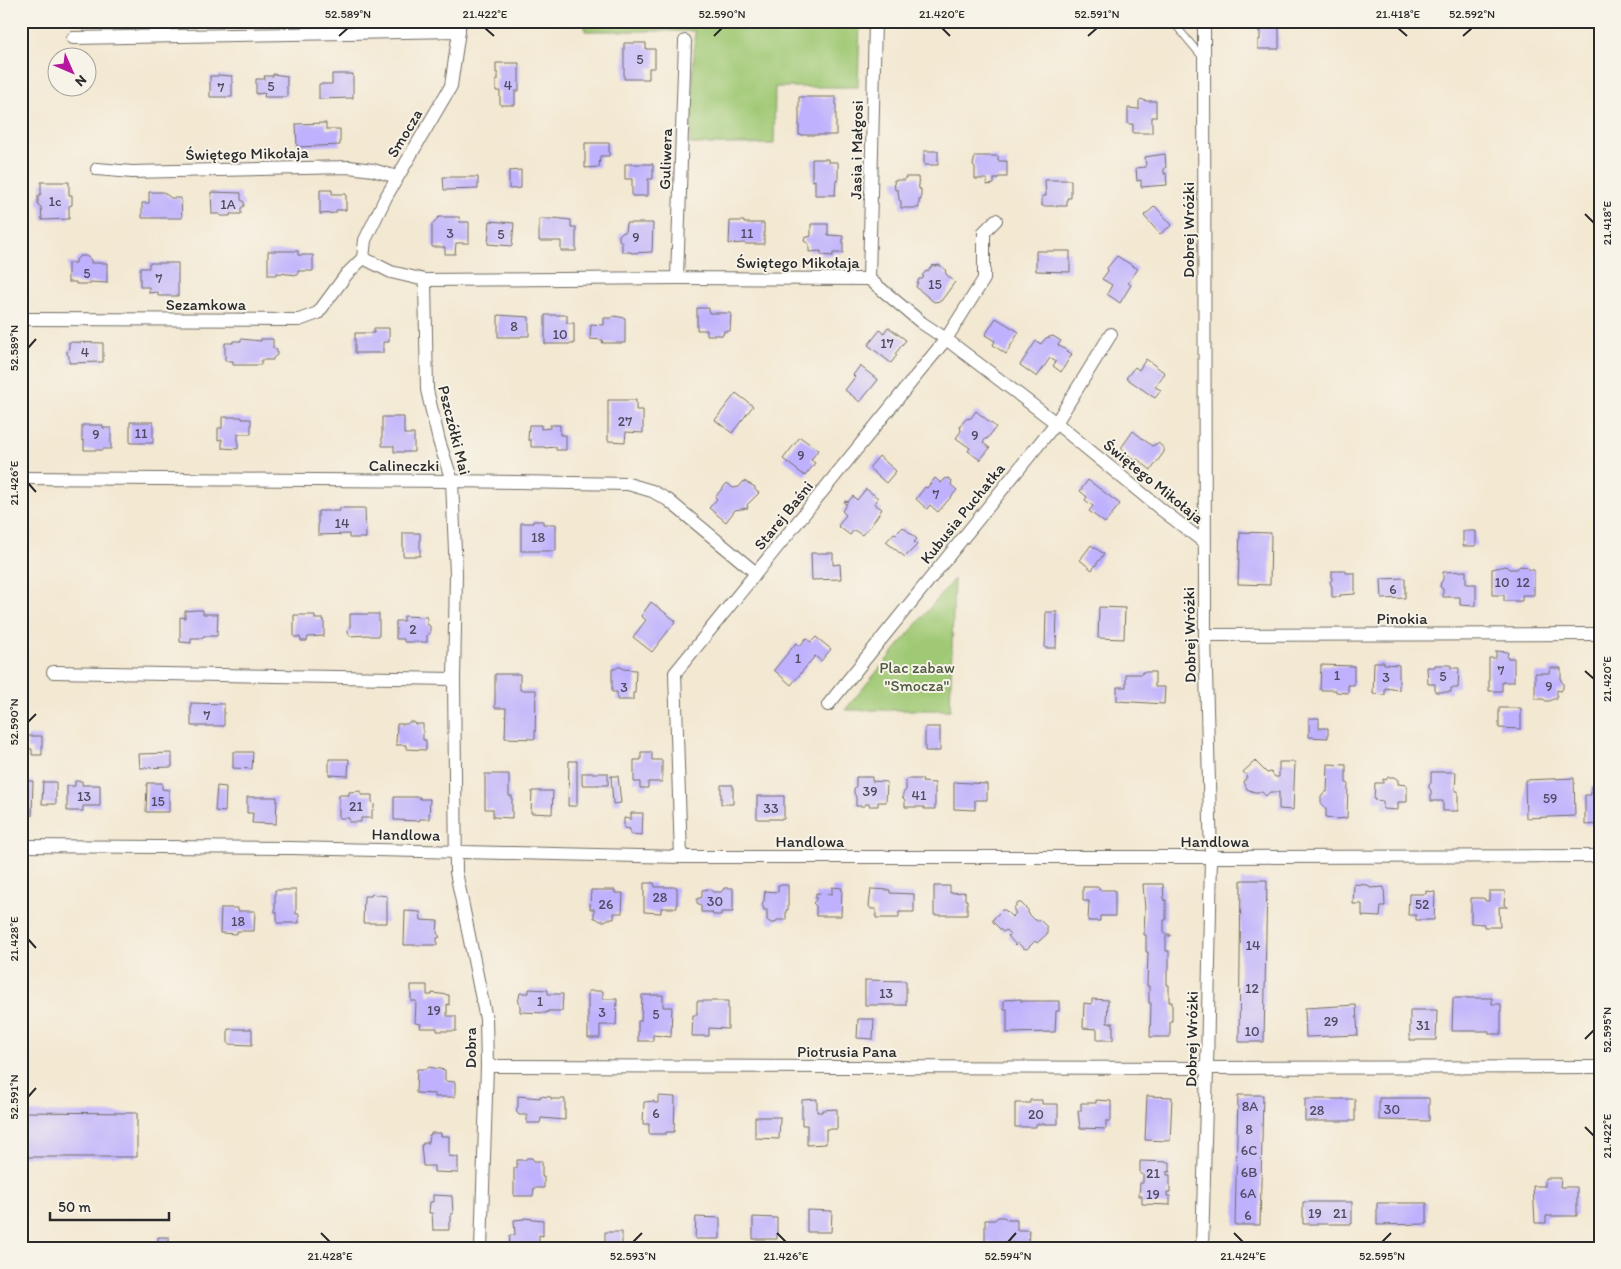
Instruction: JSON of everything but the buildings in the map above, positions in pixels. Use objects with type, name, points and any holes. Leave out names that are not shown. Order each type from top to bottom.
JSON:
[{"type":"street","name":"Jasia i Małgosi","points":[[869,279],[875,21]]},
{"type":"street","name":"Dobrej Wróżki","points":[[1202,1248],[1211,857],[1205,635],[1204,21]]},
{"type":"street","points":[[73,38],[459,26]]},
{"type":"street","name":"Smocza","points":[[363,258],[365,240],[397,177],[451,86],[459,26]]},
{"type":"street","name":"Guliwera","points":[[677,278],[685,41]]},
{"type":"street","name":"Świętego Mikołaja","points":[[97,170],[132,172],[350,167],[373,170],[397,177]]},
{"type":"street","name":"Starej Baśni","points":[[681,857],[675,673],[946,339],[984,279],[984,232],[996,220]]},
{"type":"street","name":"Świętego Mikołaja","points":[[363,258],[390,272],[425,280],[869,279],[922,322],[1056,423],[1205,543]]},
{"type":"street","name":"Sezamkowa","points":[[21,319],[299,320],[318,313],[346,276],[363,258]]},
{"type":"street","name":"Pszczółki Mai","points":[[425,280],[427,390],[439,442],[452,481],[456,574],[454,679],[456,852]]},
{"type":"street","name":"Kubusia Puchatka","points":[[828,705],[1056,423],[1111,334]]},
{"type":"street","name":"Calineczki","points":[[21,478],[628,484],[652,491],[668,500],[756,573]]},
{"type":"street","name":"Pinokia","points":[[1205,635],[1600,634]]},
{"type":"street","points":[[53,672],[454,679]]},
{"type":"street","name":"Handlowa","points":[[21,846],[681,857],[1600,856]]},
{"type":"street","name":"Dobra","points":[[456,852],[457,876],[486,1020],[487,1066],[481,1248]]},
{"type":"street","name":"Piotrusia Pana","points":[[487,1066],[1600,1067]]},
{"type":"lane","points":[[1172,21],[1204,59]]},
{"type":"green space","points":[[585,21],[860,21],[858,87],[775,87],[774,144],[690,144],[695,31],[585,31]]},
{"type":"green space","name":"Plac zabaw \"Smocza\"","points":[[954,579],[950,710],[845,710]]}]
